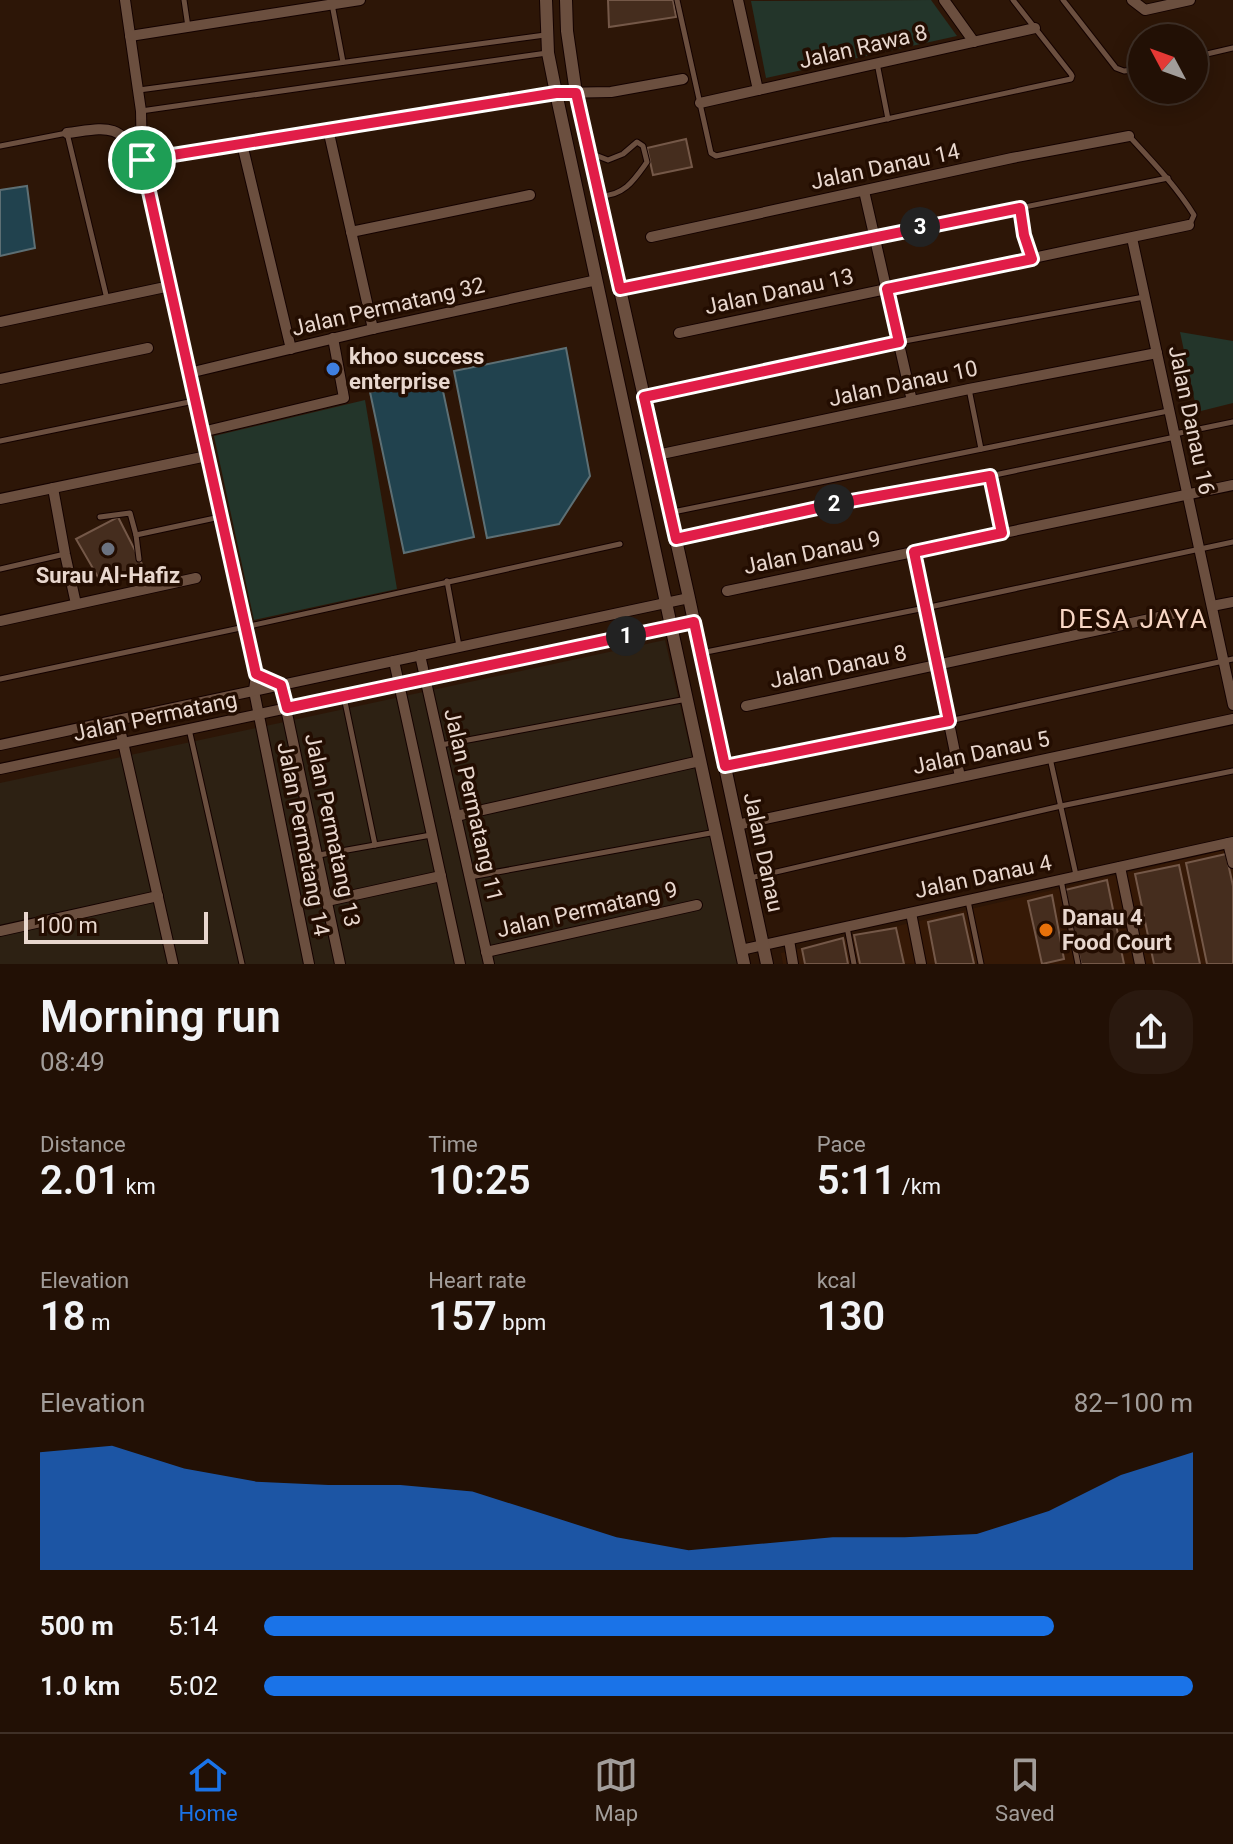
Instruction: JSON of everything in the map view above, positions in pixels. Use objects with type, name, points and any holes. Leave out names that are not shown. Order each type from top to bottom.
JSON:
[{"type":"street","name":"Jalan Permatang 14","points":[[125,0],[141,111],[142,160],[256,674],[254,691],[309,964]]},
{"type":"street","points":[[130,36],[360,0]]},
{"type":"street","name":"Jalan Danau","points":[[546,0],[548,53],[556,93],[744,964]]},
{"type":"street","name":"Jalan Danau","points":[[566,0],[576,93],[767,964]]},
{"type":"street","points":[[738,0],[758,90]]},
{"type":"street","points":[[944,0],[974,42]]},
{"type":"street","points":[[1132,0],[1145,10],[1190,0]]},
{"type":"street","name":"Jalan Rawa 8","points":[[700,103],[1035,28]]},
{"type":"street","points":[[67,133],[106,128],[119,133],[142,160],[556,93],[611,92],[683,79]]},
{"type":"street","points":[[328,129],[373,329]]},
{"type":"street","name":"Jalan Danau 14","points":[[651,237],[1012,158],[1129,136]]},
{"type":"street","points":[[242,144],[291,349]]},
{"type":"street","points":[[864,191],[912,401]]},
{"type":"street","points":[[351,232],[530,195]]},
{"type":"street","name":"Jalan Danau 13","points":[[679,333],[1189,225]]},
{"type":"street","name":"Jalan Danau 16","points":[[1132,238],[1199,550],[1228,660],[1233,705]]},
{"type":"street","name":"Jalan Permatang 32","points":[[189,373],[597,280]]},
{"type":"street","points":[[0,322],[170,286]]},
{"type":"street","points":[[202,432],[344,398],[333,338]]},
{"type":"street","points":[[0,379],[148,348]]},
{"type":"street","name":"Jalan Danau 10","points":[[657,455],[1157,353]]},
{"type":"street","points":[[0,499],[207,456]]},
{"type":"street","name":"Jalan Danau 9","points":[[727,591],[1233,485]]},
{"type":"street","points":[[53,488],[76,604]]},
{"type":"street","points":[[914,552],[960,777]]},
{"type":"street","points":[[0,621],[196,578]]},
{"type":"street","name":"Jalan Permatang","points":[[0,745],[689,598]]},
{"type":"street","points":[[1212,606],[1233,602]]},
{"type":"street","name":"Jalan Danau 8","points":[[746,706],[1173,614]]},
{"type":"street","name":"Jalan Permatang","points":[[0,769],[694,622]]},
{"type":"street","name":"Jalan Permatang 11","points":[[420,655],[489,964]]},
{"type":"street","points":[[394,661],[460,964]]},
{"type":"street","points":[[256,674],[281,685]]},
{"type":"street","name":"Jalan Permatang 13","points":[[281,685],[340,964]]},
{"type":"street","name":"Jalan Danau 5","points":[[737,825],[1233,719]]},
{"type":"street","points":[[118,720],[173,964]]},
{"type":"street","points":[[456,816],[700,761]]},
{"type":"street","points":[[1230,842],[1233,863]]},
{"type":"street","name":"Jalan Danau 4","points":[[741,950],[1230,842]]},
{"type":"street","points":[[1120,867],[1140,964]]},
{"type":"street","points":[[327,901],[441,876]]},
{"type":"street","points":[[0,931],[158,896]]},
{"type":"street","name":"Jalan Permatang 9","points":[[486,952],[697,905]]},
{"type":"street","points":[[911,913],[921,964]]},
{"type":"street","points":[[789,940],[793,964]]},
{"type":"lane","points":[[184,0],[188,27]]},
{"type":"lane","points":[[677,0],[711,153],[716,156],[1071,79],[1071,74],[1013,0]]},
{"type":"lane","points":[[1063,0],[1116,68],[1128,71]]},
{"type":"lane","points":[[332,2],[343,62]]},
{"type":"lane","points":[[138,90],[547,35]]},
{"type":"lane","points":[[1208,54],[1233,48]]},
{"type":"lane","points":[[141,111],[548,53]]},
{"type":"lane","points":[[877,63],[888,119]]},
{"type":"lane","points":[[0,146],[67,133],[108,300]]},
{"type":"lane","points":[[1129,136],[1168,178],[1194,215],[1189,225]]},
{"type":"lane","points":[[589,152],[608,160],[623,154],[637,142],[643,146],[647,162],[630,186],[613,196],[599,196]]},
{"type":"lane","points":[[620,289],[1168,178]]},
{"type":"lane","points":[[1020,208],[1032,259]]},
{"type":"lane","points":[[644,397],[899,342],[1145,297]]},
{"type":"lane","points":[[969,389],[981,449]]},
{"type":"lane","points":[[0,441],[195,401]]},
{"type":"lane","points":[[670,513],[1169,411]]},
{"type":"lane","points":[[676,539],[845,502],[990,476],[1233,422]]},
{"type":"lane","points":[[990,476],[1002,533]]},
{"type":"lane","points":[[100,517],[130,513],[139,559]]},
{"type":"lane","points":[[136,535],[221,517]]},
{"type":"lane","points":[[701,654],[1233,542]]},
{"type":"lane","points":[[0,679],[620,544]]},
{"type":"lane","points":[[0,569],[65,554]]},
{"type":"lane","points":[[447,581],[459,647]]},
{"type":"lane","points":[[725,766],[1228,660]]},
{"type":"lane","points":[[344,696],[375,845]]},
{"type":"lane","points":[[440,746],[687,699]]},
{"type":"lane","points":[[189,729],[242,964]]},
{"type":"lane","points":[[1050,758],[1076,876]]},
{"type":"lane","points":[[749,878],[1061,806],[1233,771]]},
{"type":"lane","points":[[469,877],[716,832]]},
{"type":"lane","points":[[317,855],[432,834]]},
{"type":"lane","points":[[1061,880],[1078,964]]},
{"type":"lane","points":[[968,900],[981,964]]},
{"type":"lane","points":[[847,927],[854,964]]},
{"type":"shaded area","points":[[665,640],[740,964],[0,964],[0,783]]},
{"type":"shaded area","points":[[1233,848],[1233,964],[783,964],[781,953]]},
{"type":"green space","points":[[931,0],[957,36],[766,78],[751,1]]},
{"type":"green space","points":[[1180,332],[1233,341],[1233,403],[1197,412]]},
{"type":"green space","points":[[365,400],[397,589],[254,620],[214,436]]},
{"type":"water","points":[[27,186],[35,248],[0,256],[0,190]]},
{"type":"water","points":[[566,348],[590,476],[559,524],[487,538],[454,371]]},
{"type":"water","points":[[440,377],[474,537],[404,553],[370,392]]},
{"type":"building","points":[[608,0],[673,0],[676,17],[609,27]]},
{"type":"building","points":[[686,139],[692,167],[653,175],[647,148]]},
{"type":"building","name":"Surau Al-Hafiz","points":[[118,517],[143,566],[102,584],[76,539]]},
{"type":"building","points":[[1226,854],[1233,886],[1233,964],[1207,964],[1186,863]]},
{"type":"building","points":[[1179,865],[1200,964],[1154,964],[1135,874]]},
{"type":"building","points":[[1107,880],[1124,964],[1081,964],[1065,890]]},
{"type":"building","name":"Danau 4 Food Court","points":[[1052,895],[1064,959],[1042,964],[1028,901]]},
{"type":"building","points":[[963,914],[974,964],[936,964],[928,922]]},
{"type":"building","points":[[896,928],[904,964],[860,964],[854,935]]},
{"type":"building","points":[[843,938],[848,964],[805,964],[802,949]]},
{"type":"place","name":"khoo success enterprise","points":[[333,369]]},
{"type":"place","name":"Surau Al-Hafiz","points":[[108,549]]},
{"type":"place","name":"Danau 4 Food Court","points":[[1046,930]]},
{"type":"district","name":"DESA JAYA","points":[[1134,619]]},
{"type":"route","points":[[556,93],[576,93],[620,289],[1020,208],[1032,259],[887,289],[899,342],[644,397],[676,539],[845,502],[990,476],[1002,533],[914,552],[949,721],[725,766],[694,622],[287,708],[281,685],[256,674],[142,160],[556,93]]}]
